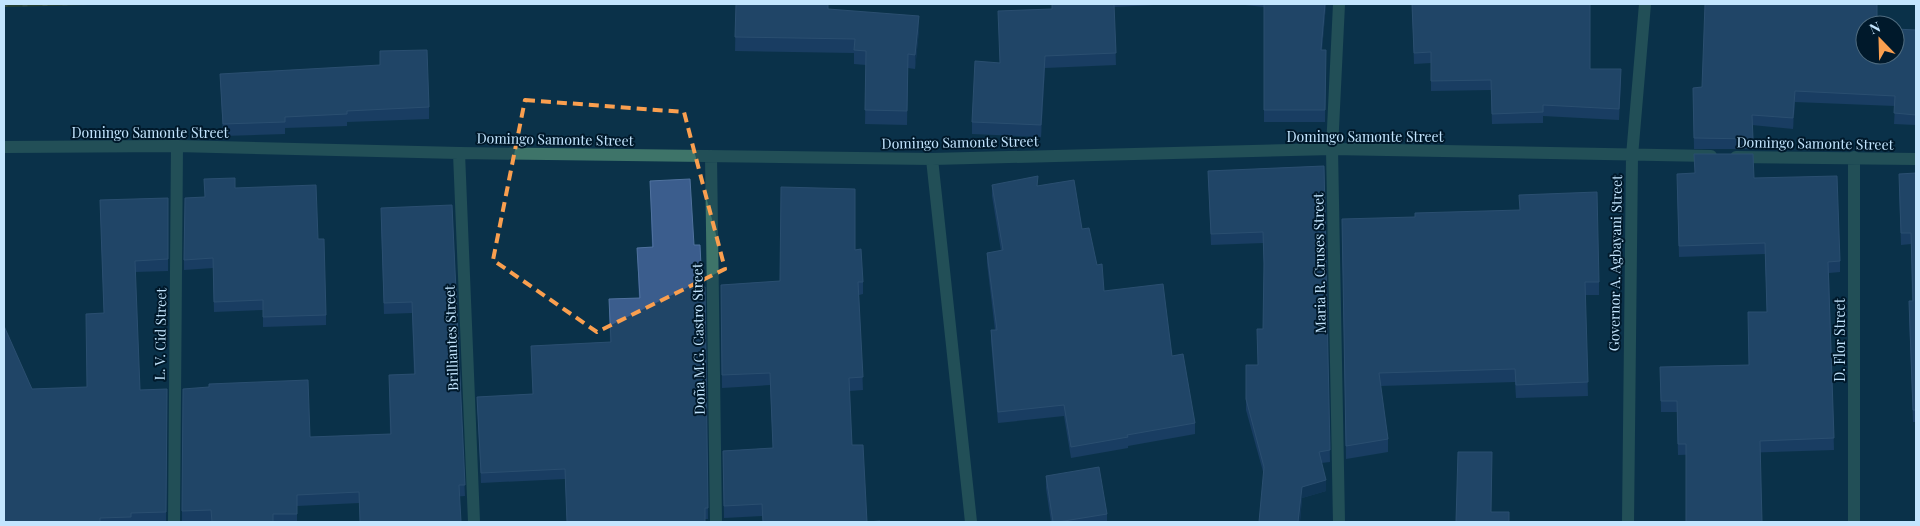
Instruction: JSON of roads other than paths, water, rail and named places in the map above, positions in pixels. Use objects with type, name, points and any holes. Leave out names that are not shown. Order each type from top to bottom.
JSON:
[{"type":"street","name":"Maria R. Cruses Street","points":[[1338,4],[1332,149],[1339,522]]},
{"type":"street","name":"Governor A. Agbayani Street","points":[[1628,522],[1632,156],[1646,4]]},
{"type":"street","name":"Domingo Samonte Street","points":[[4,147],[177,146],[458,153],[932,159],[1332,149],[1632,156],[1916,159]]},
{"type":"street","name":"L. V. Cid Street","points":[[174,522],[177,146]]},
{"type":"street","name":"Brilliantes Street","points":[[458,153],[474,522]]},
{"type":"street","name":"Doña M.G. Castro Street","points":[[711,156],[716,522]]},
{"type":"street","name":"D. Flor Street","points":[[1854,157],[1854,522]]},
{"type":"street","points":[[932,159],[971,522]]}]
